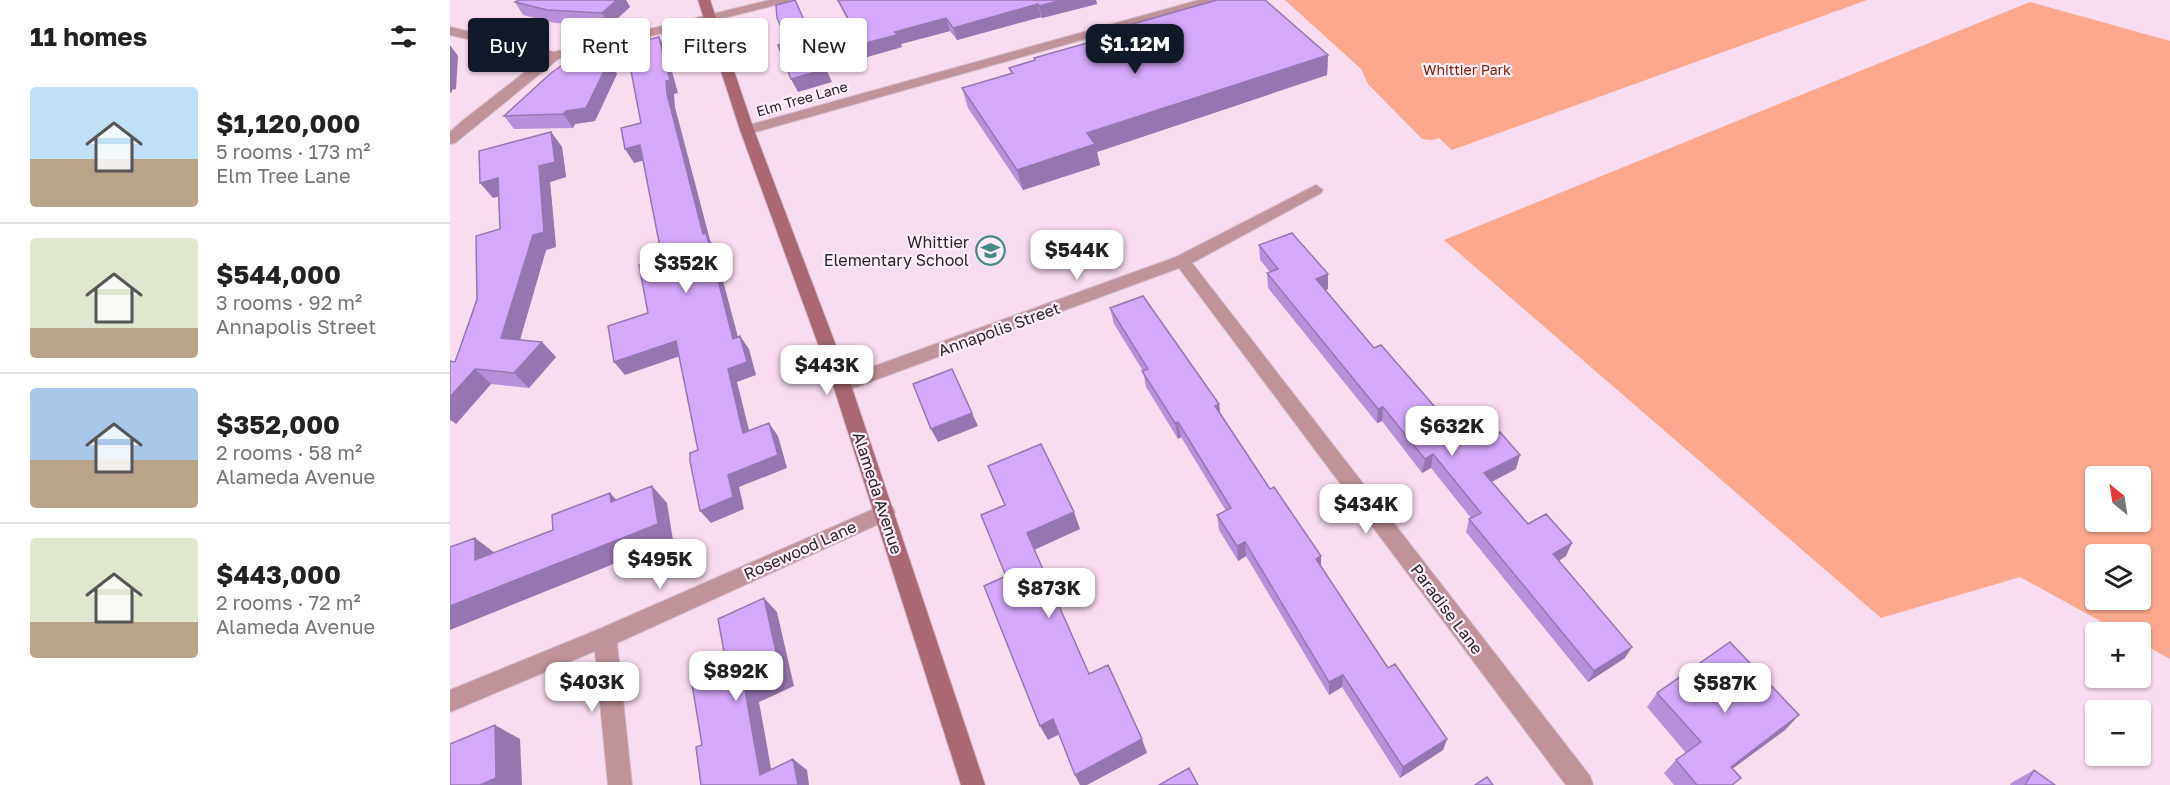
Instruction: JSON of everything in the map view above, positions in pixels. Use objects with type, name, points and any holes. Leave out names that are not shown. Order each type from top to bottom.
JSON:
[{"type":"street","name":"Alameda Avenue","points":[[704,0],[709,18]]},
{"type":"street","points":[[713,18],[784,0]]},
{"type":"street","name":"Elm Tree Lane","points":[[747,130],[1212,0]]},
{"type":"street","points":[[450,141],[466,125],[554,56],[662,30]]},
{"type":"street","points":[[450,31],[554,56]]},
{"type":"street","name":"Alameda Avenue","points":[[727,72],[842,385],[973,785]]},
{"type":"street","name":"Annapolis Street","points":[[842,385],[1182,261],[1316,190]]},
{"type":"street","name":"Paradise Lane","points":[[1182,261],[1581,785]]},
{"type":"street","name":"Rosewood Lane","points":[[450,702],[605,637],[885,512]]},
{"type":"street","points":[[605,637],[620,785]]},
{"type":"green space","name":"Whittier Park","points":[[1285,0],[1867,0],[1452,150],[1439,138],[1422,139],[1368,84],[1361,69]]},
{"type":"green space","points":[[2030,2],[2170,41],[2170,659],[2151,649],[2151,622],[2102,622],[2020,577],[1881,618],[1444,240]]},
{"type":"building","points":[[519,0],[617,0],[602,13],[547,10],[515,2]]},
{"type":"building","points":[[795,0],[803,18],[780,18],[780,25],[776,5]]},
{"type":"building","points":[[838,0],[1062,0],[1039,6],[1038,4],[953,28],[946,18],[895,32],[897,35],[867,43],[867,18],[848,18]]},
{"type":"building","points":[[1217,0],[1265,0],[1328,55],[1087,133],[1095,144],[1017,170],[962,88],[1013,73],[1009,68],[1035,60],[1034,58],[1119,34],[1115,29]]},
{"type":"building","points":[[659,37],[662,49],[662,72],[668,72],[670,80],[666,81],[667,94],[703,234],[706,233],[733,339],[740,336],[747,362],[728,369],[743,433],[769,423],[778,455],[728,475],[733,497],[700,511],[690,461],[690,453],[698,450],[676,341],[614,362],[608,326],[648,313],[639,265],[656,260],[654,249],[660,247],[640,145],[625,149],[621,128],[641,123],[631,72],[650,72],[650,39]]},
{"type":"building","points":[[561,66],[561,72],[604,72],[586,108],[566,111],[563,114],[504,116]]},
{"type":"building","points":[[788,72],[816,72],[791,79]]},
{"type":"building","points":[[551,132],[555,162],[539,166],[544,232],[533,235],[501,338],[542,342],[514,373],[475,369],[450,397],[450,361],[455,362],[477,300],[476,236],[500,229],[498,178],[480,183],[479,151]]},
{"type":"building","points":[[1292,233],[1328,274],[1316,279],[1374,348],[1381,345],[1442,415],[1457,408],[1484,441],[1500,432],[1520,455],[1484,473],[1528,524],[1546,514],[1572,543],[1553,554],[1632,647],[1594,671],[1469,519],[1481,513],[1433,454],[1425,459],[1383,407],[1378,409],[1267,273],[1278,269],[1259,245]]},
{"type":"building","points":[[1143,296],[1219,404],[1215,406],[1270,489],[1274,487],[1321,556],[1316,559],[1388,668],[1395,664],[1447,739],[1403,767],[1343,675],[1329,682],[1245,542],[1237,546],[1217,515],[1231,508],[1178,422],[1175,423],[1142,371],[1148,369],[1110,308]]},
{"type":"building","points":[[952,369],[972,413],[931,429],[913,384]]},
{"type":"building","points":[[1041,444],[1074,512],[1027,533],[1089,674],[1108,665],[1142,739],[1075,775],[1053,719],[1040,726],[984,586],[1006,576],[981,515],[1005,505],[988,466]]},
{"type":"building","points":[[652,486],[658,524],[450,606],[450,547],[475,538],[475,560],[553,530],[552,515],[610,493],[611,502]]},
{"type":"building","points":[[764,598],[781,674],[745,690],[760,775],[793,759],[798,785],[701,785],[696,747],[702,745],[690,672],[725,657],[718,619]]},
{"type":"building","points":[[1730,642],[1799,715],[1731,767],[1741,778],[1732,785],[1697,785],[1676,760],[1701,742],[1657,693]]},
{"type":"building","points":[[495,725],[496,778],[480,785],[450,785],[450,744]]},
{"type":"building","points":[[1189,768],[1198,785],[1159,785]]},
{"type":"building","points":[[2034,770],[2055,785],[2025,785]]},
{"type":"building","points":[[1487,777],[1493,785],[1475,785]]},
{"type":"place","name":"Whittier Elementary School","points":[[990,251]]}]
